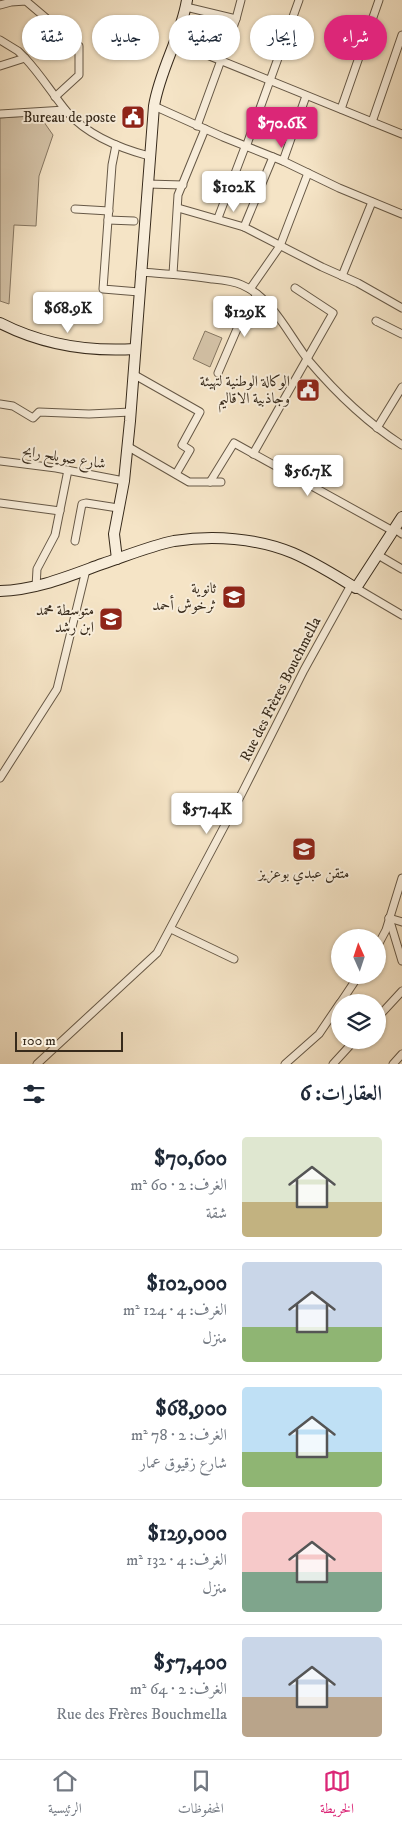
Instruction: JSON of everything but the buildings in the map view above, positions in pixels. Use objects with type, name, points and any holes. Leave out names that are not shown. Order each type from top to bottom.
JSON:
[{"type":"main road","points":[[183,15],[187,3]]},
{"type":"main road","points":[[117,559],[114,534],[124,481],[131,412],[140,272],[154,106],[158,83],[169,56]]},
{"type":"main road","points":[[0,323],[20,333],[68,347],[102,350],[135,349]]},
{"type":"main road","points":[[0,591],[36,586],[174,541],[205,538],[267,544],[291,552],[314,563],[354,587],[397,531],[402,517]]},
{"type":"street","points":[[237,15],[241,0]]},
{"type":"street","points":[[218,218],[299,0]]},
{"type":"street","points":[[341,109],[380,0]]},
{"type":"street","points":[[0,5],[26,1],[79,46],[79,75],[55,97]]},
{"type":"street","points":[[187,3],[224,15]]},
{"type":"street","points":[[372,122],[402,35]]},
{"type":"street","points":[[0,40],[22,55]]},
{"type":"street","points":[[0,66],[22,59]]},
{"type":"street","points":[[27,60],[55,97],[83,127],[116,145],[149,156]]},
{"type":"street","points":[[197,126],[221,61],[402,134]]},
{"type":"street","points":[[283,161],[306,96]]},
{"type":"street","points":[[154,106],[402,214]]},
{"type":"street","points":[[0,114],[66,110]]},
{"type":"street","points":[[173,274],[178,195],[205,129]]},
{"type":"street","points":[[116,145],[112,165],[104,289],[139,292]]},
{"type":"street","points":[[244,227],[273,157]]},
{"type":"street","points":[[250,289],[280,246],[308,173]]},
{"type":"street","points":[[147,184],[182,185]]},
{"type":"street","points":[[342,276],[372,202]]},
{"type":"street","points":[[178,208],[244,227],[358,283],[402,308]]},
{"type":"street","points":[[75,209],[109,212]]},
{"type":"street","points":[[108,220],[134,221]]},
{"type":"street","points":[[140,272],[232,281],[250,289],[270,307],[308,360],[341,397],[377,428],[402,445]]},
{"type":"street","points":[[253,454],[333,313],[295,288]]},
{"type":"street","points":[[218,373],[237,329],[257,294]]},
{"type":"street","points":[[376,321],[401,332]]},
{"type":"street","points":[[133,374],[200,412],[182,445],[190,450],[176,474]]},
{"type":"street","points":[[377,428],[402,387]]},
{"type":"street","points":[[0,404],[13,406],[33,418],[40,412],[89,414],[131,412]]},
{"type":"street","points":[[210,482],[234,443],[397,531]]},
{"type":"street","points":[[127,446],[189,482],[221,482]]},
{"type":"street","name":"شارع صويلح رابح","points":[[0,461],[68,470],[124,481]]},
{"type":"street","points":[[36,586],[37,569],[56,535],[68,470]]},
{"type":"street","points":[[75,541],[82,504],[86,502],[118,508]]},
{"type":"street","points":[[0,503],[60,511]]},
{"type":"street","points":[[378,555],[402,569]]},
{"type":"street","points":[[0,778],[57,689],[86,570]]},
{"type":"street","points":[[354,587],[402,615]]},
{"type":"street","name":"Rue des Frères Bouchmella","points":[[37,1064],[157,954],[304,670],[354,587]]},
{"type":"street","points":[[386,930],[402,878]]},
{"type":"street","points":[[389,918],[402,922]]},
{"type":"street","points":[[389,918],[402,961]]},
{"type":"street","points":[[170,929],[234,959]]},
{"type":"street","points":[[386,1008],[402,991]]},
{"type":"street","points":[[285,1064],[319,1034],[331,1016]]},
{"type":"street","points":[[333,1064],[347,1049]]},
{"type":"street","points":[[393,1064],[402,1054]]},
{"type":"shaded area","points":[[39,115],[53,135],[39,176],[36,226],[14,225],[9,304],[0,301],[0,118]]},
{"type":"shaded area","points":[[205,331],[222,338],[210,367],[193,359]]},
{"type":"place","name":"Bureau de poste","points":[[133,117]]},
{"type":"place","name":"الوكالة الوطنية لتهيئة وجاذبية الاقاليم","points":[[308,390]]},
{"type":"place","name":"ثانوية ثرخوش أحمد","points":[[234,597]]},
{"type":"place","name":"متوسطة محمد ابن رشد","points":[[111,619]]},
{"type":"place","name":"متقن عبدي بوعزيز","points":[[304,849]]}]
